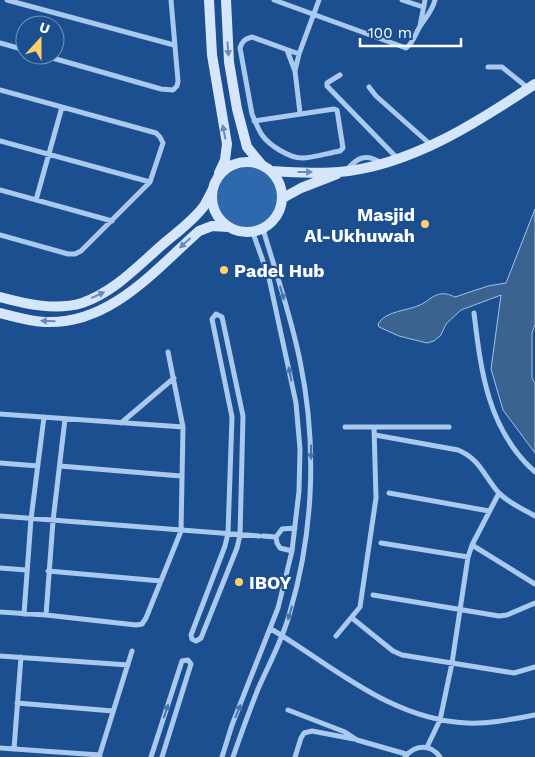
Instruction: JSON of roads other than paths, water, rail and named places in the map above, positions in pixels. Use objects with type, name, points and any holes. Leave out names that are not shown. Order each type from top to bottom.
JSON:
[{"type":"main road","points":[[0,297],[22,303],[48,306],[81,303],[102,294],[112,288],[183,228],[204,206],[225,160],[227,144],[212,55],[209,0]]},
{"type":"main road","points":[[0,313],[44,322],[66,321],[92,314],[114,304],[127,294],[199,231],[212,226],[228,227],[240,232],[252,232],[264,229],[274,222],[280,211],[283,198],[280,183],[247,147],[237,109],[229,62],[226,0]]},
{"type":"main road","points":[[283,198],[301,188],[343,172],[382,164],[431,145],[470,127],[532,86]]},
{"type":"main road","points":[[217,179],[224,171],[242,162],[266,168],[343,172]]},
{"type":"main road","points":[[213,189],[212,204],[218,217],[228,227]]},
{"type":"street","points":[[7,0],[174,45]]},
{"type":"street","points":[[65,61],[173,90],[177,86],[178,81],[171,0]]},
{"type":"street","points":[[274,0],[403,48],[411,44],[420,26],[430,14],[435,0]]},
{"type":"street","points":[[295,71],[299,54],[319,0]]},
{"type":"street","points":[[402,0],[423,7]]},
{"type":"street","points":[[420,26],[425,0]]},
{"type":"street","points":[[254,120],[334,109],[337,110],[343,148],[340,151],[301,158],[286,153],[275,146],[263,136],[254,120],[240,48],[242,42],[246,38],[252,37],[299,54]]},
{"type":"street","points":[[0,43],[15,47]]},
{"type":"street","points":[[287,50],[295,71],[300,113]]},
{"type":"street","points":[[488,66],[502,67],[532,86]]},
{"type":"street","points":[[340,75],[327,84],[327,87],[397,159]]},
{"type":"street","points":[[369,87],[376,96],[431,145]]},
{"type":"street","points":[[0,90],[156,133],[162,143],[150,182],[82,251],[68,254],[0,235]]},
{"type":"street","points":[[36,200],[62,107]]},
{"type":"street","points":[[0,141],[150,182]]},
{"type":"street","points":[[0,190],[112,221]]},
{"type":"street","points":[[233,757],[290,613],[299,575],[310,492],[312,448],[298,352],[264,229]]},
{"type":"street","points":[[222,757],[232,725],[271,629],[282,594],[292,551],[295,528],[300,449],[296,403],[271,286],[252,232]]},
{"type":"street","points":[[474,313],[488,399],[498,424],[511,445],[535,472]]},
{"type":"street","points":[[216,314],[222,317],[243,416],[240,534],[237,548],[201,638],[196,641],[192,639],[191,635],[225,546],[228,533],[232,417],[212,319],[216,314]]},
{"type":"street","points":[[0,612],[136,625],[142,624],[146,618],[181,531],[183,427],[168,352]]},
{"type":"street","points":[[121,422],[174,378]]},
{"type":"street","points":[[296,403],[306,400]]},
{"type":"street","points":[[0,414],[183,427]]},
{"type":"street","points":[[232,417],[243,416]]},
{"type":"street","points":[[24,614],[31,519],[44,417]]},
{"type":"street","points":[[46,615],[52,521],[65,419]]},
{"type":"street","points":[[345,427],[449,427]]},
{"type":"street","points":[[336,636],[360,607],[376,498],[374,427]]},
{"type":"street","points":[[375,435],[458,450],[467,454],[474,459],[499,493],[509,502],[535,516]]},
{"type":"street","points":[[0,463],[38,466]]},
{"type":"street","points":[[60,466],[182,476]]},
{"type":"street","points":[[389,493],[489,511]]},
{"type":"street","points":[[427,747],[440,720],[452,663],[468,557],[472,545],[499,493]]},
{"type":"street","points":[[0,516],[276,537]]},
{"type":"street","points":[[276,537],[282,529],[295,528]]},
{"type":"street","points":[[276,537],[280,548],[292,551]]},
{"type":"street","points":[[381,543],[468,557]]},
{"type":"street","points":[[472,545],[535,584]]},
{"type":"street","points":[[0,568],[26,570]]},
{"type":"street","points":[[48,571],[161,581]]},
{"type":"street","points":[[373,595],[499,616],[535,603]]},
{"type":"street","points":[[352,618],[398,653],[514,673],[535,666]]},
{"type":"street","points":[[271,629],[382,700],[440,720],[506,721],[535,715]]},
{"type":"street","points":[[0,748],[99,756],[132,651]]},
{"type":"street","points":[[0,656],[128,665]]},
{"type":"street","points":[[14,749],[21,657]]},
{"type":"street","points":[[151,757],[182,661],[188,660],[191,664],[162,757]]},
{"type":"street","points":[[17,703],[113,711]]},
{"type":"street","points":[[288,710],[345,732],[357,740]]},
{"type":"street","points":[[296,757],[304,733],[312,731],[357,740],[406,756],[412,749],[427,747],[434,750],[440,757]]},
{"type":"place","name":"Masjid Al-Ukhuwah","points":[[425,224]]},
{"type":"place","name":"Padel Hub","points":[[224,270]]},
{"type":"place","name":"IBOY","points":[[239,582]]}]
